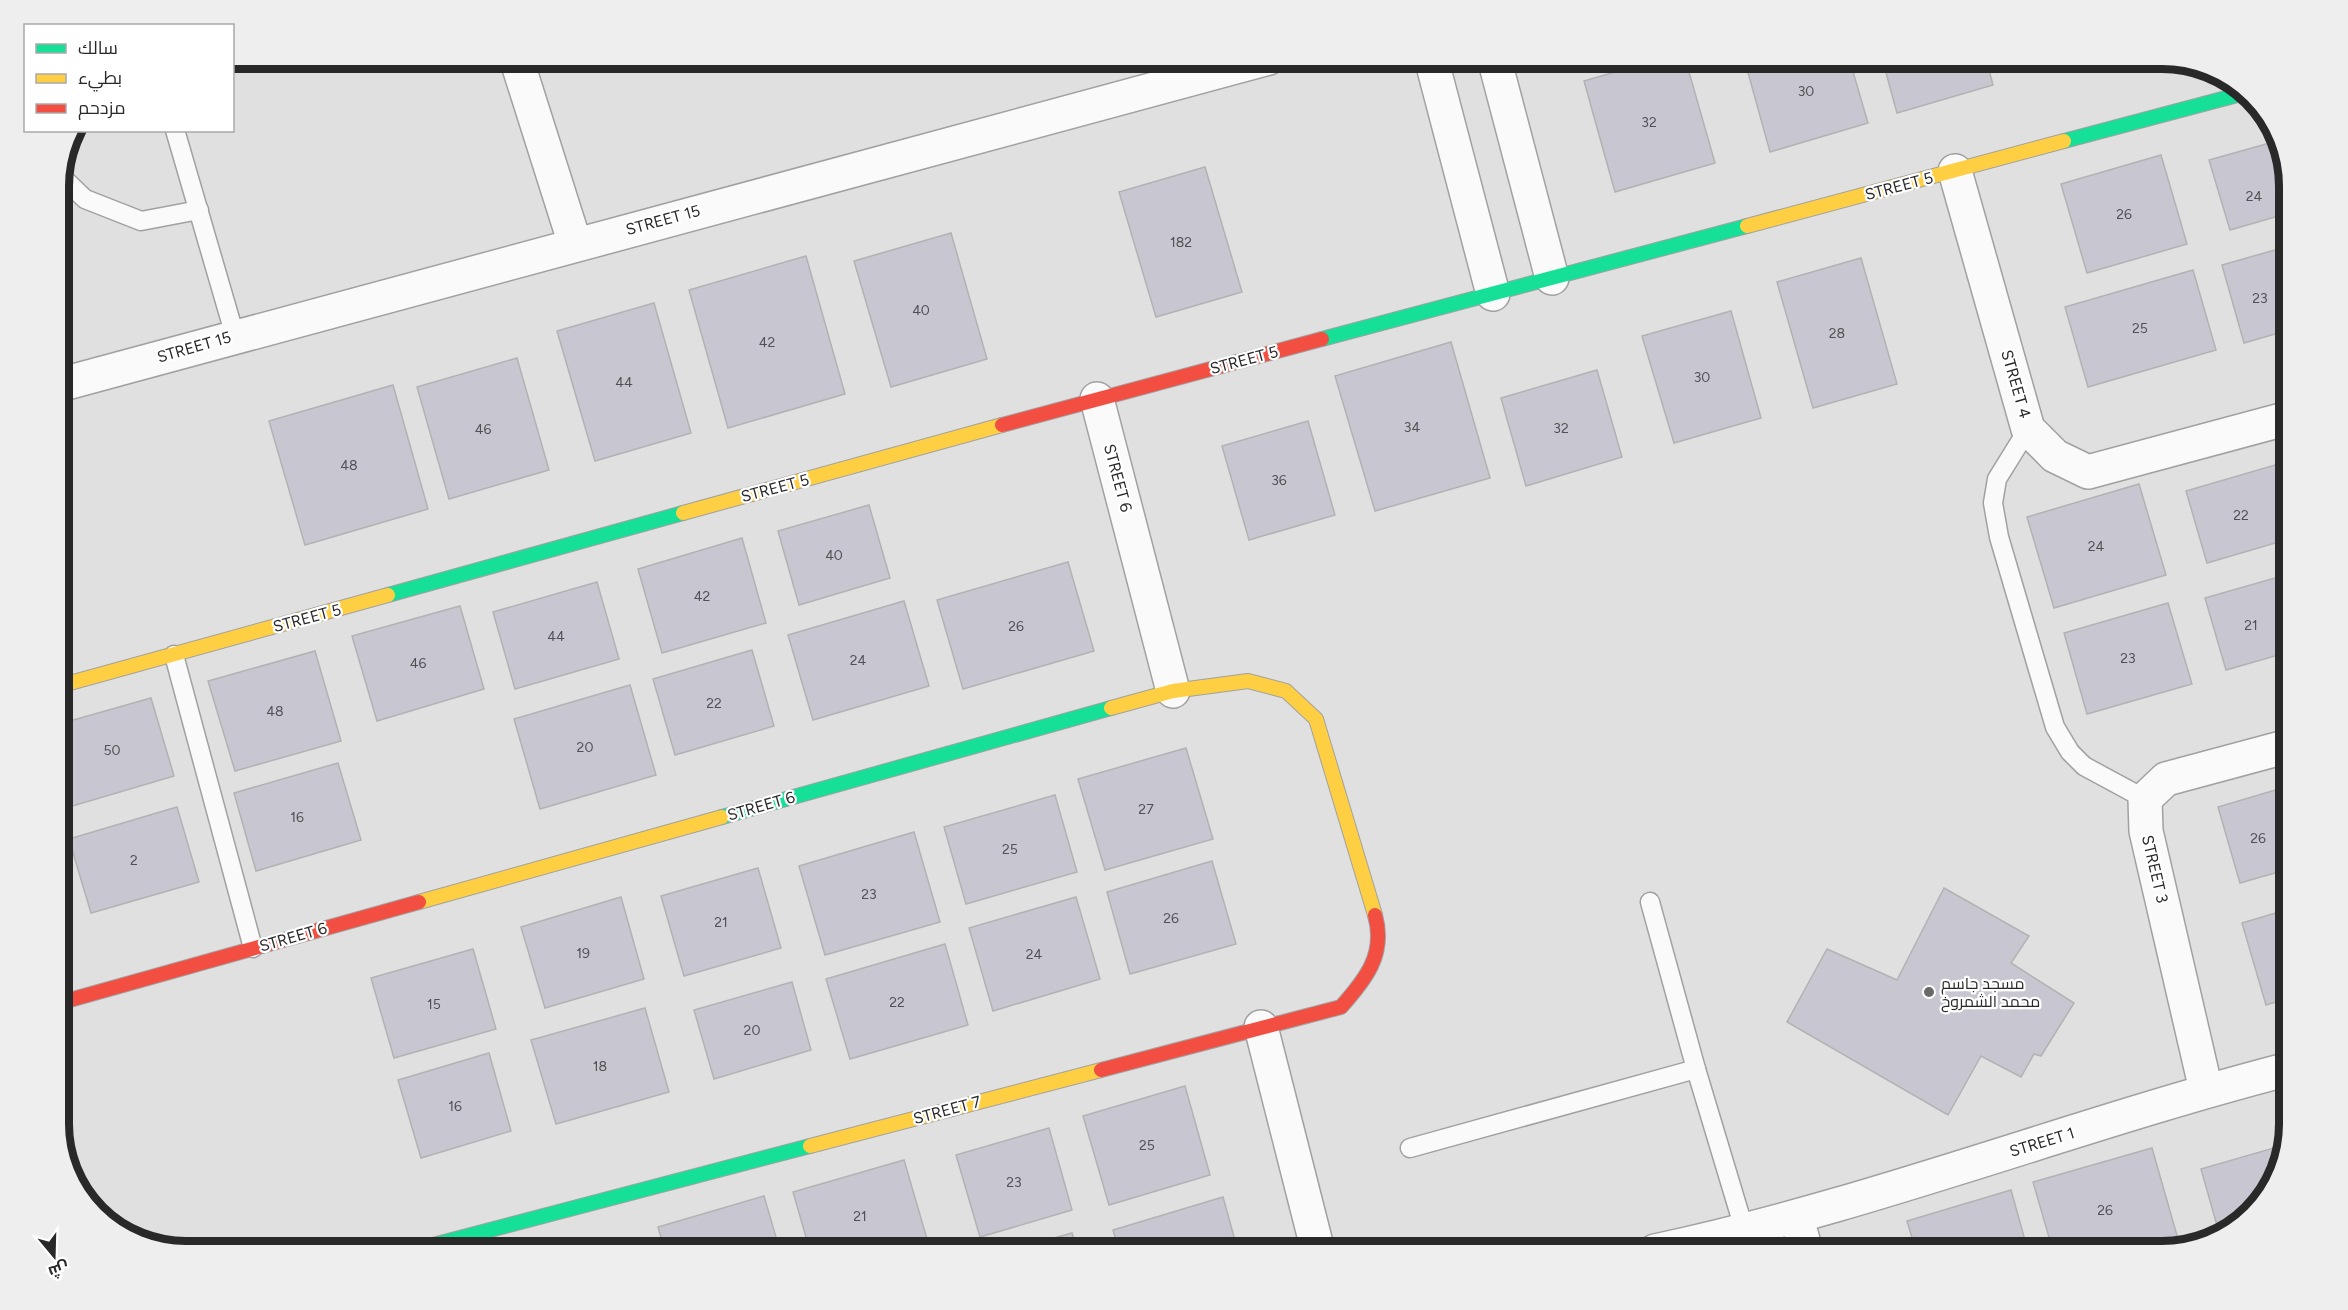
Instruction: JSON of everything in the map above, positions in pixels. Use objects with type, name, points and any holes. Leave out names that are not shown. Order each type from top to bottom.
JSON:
[{"type":"street","points":[[519,69],[575,244]]},
{"type":"street","name":"STREET 15","points":[[69,382],[1228,69]]},
{"type":"street","points":[[1434,69],[1493,294]]},
{"type":"street","points":[[1497,69],[1552,278]]},
{"type":"street","name":"STREET 5","points":[[69,683],[1097,399],[2235,95]]},
{"type":"street","name":"STREET 4","points":[[1954,171],[2028,429],[2055,456],[2088,472],[2279,421]]},
{"type":"street","name":"STREET 6","points":[[69,1000],[1173,691],[1097,399]]},
{"type":"street","name":"STREET 7","points":[[448,1241],[1341,1007],[1368,977],[1380,933],[1316,719],[1286,690],[1248,681],[1173,691]]},
{"type":"street","points":[[2145,799],[2166,779],[2279,749]]},
{"type":"street","name":"STREET 3","points":[[2145,799],[2146,831],[2206,1090]]},
{"type":"street","points":[[1261,1027],[1315,1241]]},
{"type":"street","name":"STREET 1","points":[[1750,1241],[1797,1218],[2206,1090],[2279,1072]]},
{"type":"street","points":[[1797,1218],[1803,1241]]},
{"type":"lane","points":[[176,132],[235,336]]},
{"type":"lane","points":[[69,183],[85,199],[141,221],[199,210]]},
{"type":"lane","points":[[2028,429],[1997,479],[1993,503],[2000,537],[2055,727],[2070,752],[2084,766],[2145,799]]},
{"type":"lane","points":[[174,655],[253,948]]},
{"type":"lane","points":[[1650,902],[1748,1241]]},
{"type":"lane","points":[[1410,1148],[1696,1068]]},
{"type":"building","points":[[1625,69],[1688,69],[1715,163],[1615,192],[1584,81]]},
{"type":"building","points":[[1747,69],[1852,69],[1868,123],[1770,152]]},
{"type":"building","points":[[1885,69],[1989,69],[1993,85],[1897,113]]},
{"type":"building","points":[[2271,143],[2279,179],[2279,216],[2230,230],[2209,160]]},
{"type":"building","points":[[2161,155],[2187,244],[2087,273],[2061,184]]},
{"type":"building","points":[[1205,167],[1242,292],[1156,317],[1119,192]]},
{"type":"building","points":[[951,233],[987,359],[891,387],[854,261]]},
{"type":"building","points":[[2279,249],[2279,333],[2244,343],[2222,265]]},
{"type":"building","points":[[806,256],[845,394],[728,428],[689,290]]},
{"type":"building","points":[[1861,258],[1897,384],[1813,408],[1777,282]]},
{"type":"building","points":[[2193,270],[2216,350],[2088,387],[2065,307]]},
{"type":"building","points":[[654,303],[691,433],[595,461],[557,331]]},
{"type":"building","points":[[1731,311],[1761,418],[1674,443],[1642,336]]},
{"type":"building","points":[[1451,342],[1490,478],[1375,511],[1335,376]]},
{"type":"building","points":[[517,358],[549,470],[449,499],[417,387]]},
{"type":"building","points":[[1597,370],[1622,457],[1526,486],[1501,398]]},
{"type":"building","points":[[393,385],[428,509],[305,545],[269,421]]},
{"type":"building","points":[[1308,421],[1335,515],[1249,540],[1222,446]]},
{"type":"building","points":[[2279,464],[2279,542],[2207,563],[2186,491]]},
{"type":"building","points":[[2139,484],[2166,575],[2054,608],[2027,517]]},
{"type":"building","points":[[869,505],[890,578],[799,605],[778,531]]},
{"type":"building","points":[[742,538],[766,623],[662,653],[638,569]]},
{"type":"building","points":[[1068,562],[1094,651],[963,689],[937,600]]},
{"type":"building","points":[[2279,577],[2279,655],[2226,670],[2205,598]]},
{"type":"building","points":[[597,582],[619,659],[515,689],[493,612]]},
{"type":"building","points":[[904,601],[929,686],[813,720],[788,635]]},
{"type":"building","points":[[2168,603],[2192,684],[2087,714],[2064,633]]},
{"type":"building","points":[[460,606],[484,689],[377,721],[352,636]]},
{"type":"building","points":[[752,650],[774,726],[675,755],[653,679]]},
{"type":"building","points":[[315,651],[341,741],[235,771],[208,681]]},
{"type":"building","points":[[630,685],[656,775],[540,809],[514,719]]},
{"type":"building","points":[[151,698],[174,776],[69,807],[69,721]]},
{"type":"building","points":[[1186,748],[1213,839],[1105,870],[1078,779]]},
{"type":"building","points":[[338,763],[361,840],[256,871],[234,793]]},
{"type":"building","points":[[2279,789],[2279,872],[2240,883],[2218,807]]},
{"type":"building","points":[[1055,795],[1077,872],[966,904],[944,827]]},
{"type":"building","points":[[177,807],[199,882],[91,913],[69,839]]},
{"type":"building","points":[[914,832],[940,922],[825,955],[799,866]]},
{"type":"building","points":[[1212,861],[1236,944],[1130,974],[1107,892]]},
{"type":"building","points":[[758,868],[781,948],[684,976],[661,896]]},
{"type":"building","name":"مسجد جاسم محمد الشمروخ","points":[[1944,888],[2029,936],[2011,963],[2074,1003],[2041,1056],[2034,1054],[2021,1077],[1981,1056],[1948,1115],[1787,1022],[1827,949],[1897,980]]},
{"type":"building","points":[[621,897],[644,979],[545,1008],[521,927]]},
{"type":"building","points":[[1076,897],[1100,979],[993,1011],[969,928]]},
{"type":"building","points":[[2279,912],[2279,1001],[2266,1005],[2242,923]]},
{"type":"building","points":[[945,944],[968,1025],[850,1059],[826,979]]},
{"type":"building","points":[[473,949],[496,1029],[394,1058],[371,978]]},
{"type":"building","points":[[792,982],[811,1050],[714,1079],[694,1010]]},
{"type":"building","points":[[645,1008],[669,1092],[556,1124],[531,1040]]},
{"type":"building","points":[[489,1053],[511,1131],[421,1158],[398,1080]]},
{"type":"building","points":[[1185,1086],[1210,1175],[1109,1205],[1083,1116]]},
{"type":"building","points":[[1049,1128],[1072,1210],[980,1237],[956,1155]]},
{"type":"building","points":[[2277,1147],[2267,1176],[2259,1189],[2239,1212],[2217,1227],[2201,1169]]},
{"type":"building","points":[[2152,1148],[2178,1239],[2169,1241],[2050,1241],[2033,1182]]},
{"type":"building","points":[[904,1160],[927,1239],[920,1241],[807,1241],[793,1192]]},
{"type":"building","points":[[2011,1190],[2025,1241],[1913,1241],[1907,1221]]},
{"type":"building","points":[[764,1196],[777,1241],[662,1241],[658,1227]]},
{"type":"building","points":[[1223,1197],[1235,1241],[1116,1241],[1113,1230]]},
{"type":"building","points":[[1072,1233],[1074,1241],[1044,1241]]},
{"type":"traffic: fast","points":[[2064,141],[2236,95]]},
{"type":"traffic: fast","points":[[1322,339],[1747,226]]},
{"type":"traffic: fast","points":[[388,595],[683,513]]},
{"type":"traffic: fast","points":[[722,817],[1111,708]]},
{"type":"traffic: fast","points":[[448,1241],[810,1146]]},
{"type":"traffic: slow","points":[[1747,226],[2064,141]]},
{"type":"traffic: slow","points":[[683,513],[1002,425]]},
{"type":"traffic: slow","points":[[69,683],[388,595]]},
{"type":"traffic: slow","points":[[1111,708],[1173,691],[1248,681],[1286,691],[1316,719],[1375,915]]},
{"type":"traffic: slow","points":[[419,902],[722,817]]},
{"type":"traffic: slow","points":[[810,1146],[1101,1070]]},
{"type":"traffic: jam","points":[[1002,425],[1322,339]]},
{"type":"traffic: jam","points":[[69,1000],[419,902]]},
{"type":"traffic: jam","points":[[1101,1070],[1341,1007],[1372,965],[1378,942],[1375,915]]},
{"type":"place","name":"مسجد جاسم محمد الشمروخ","points":[[1929,992]]}]
